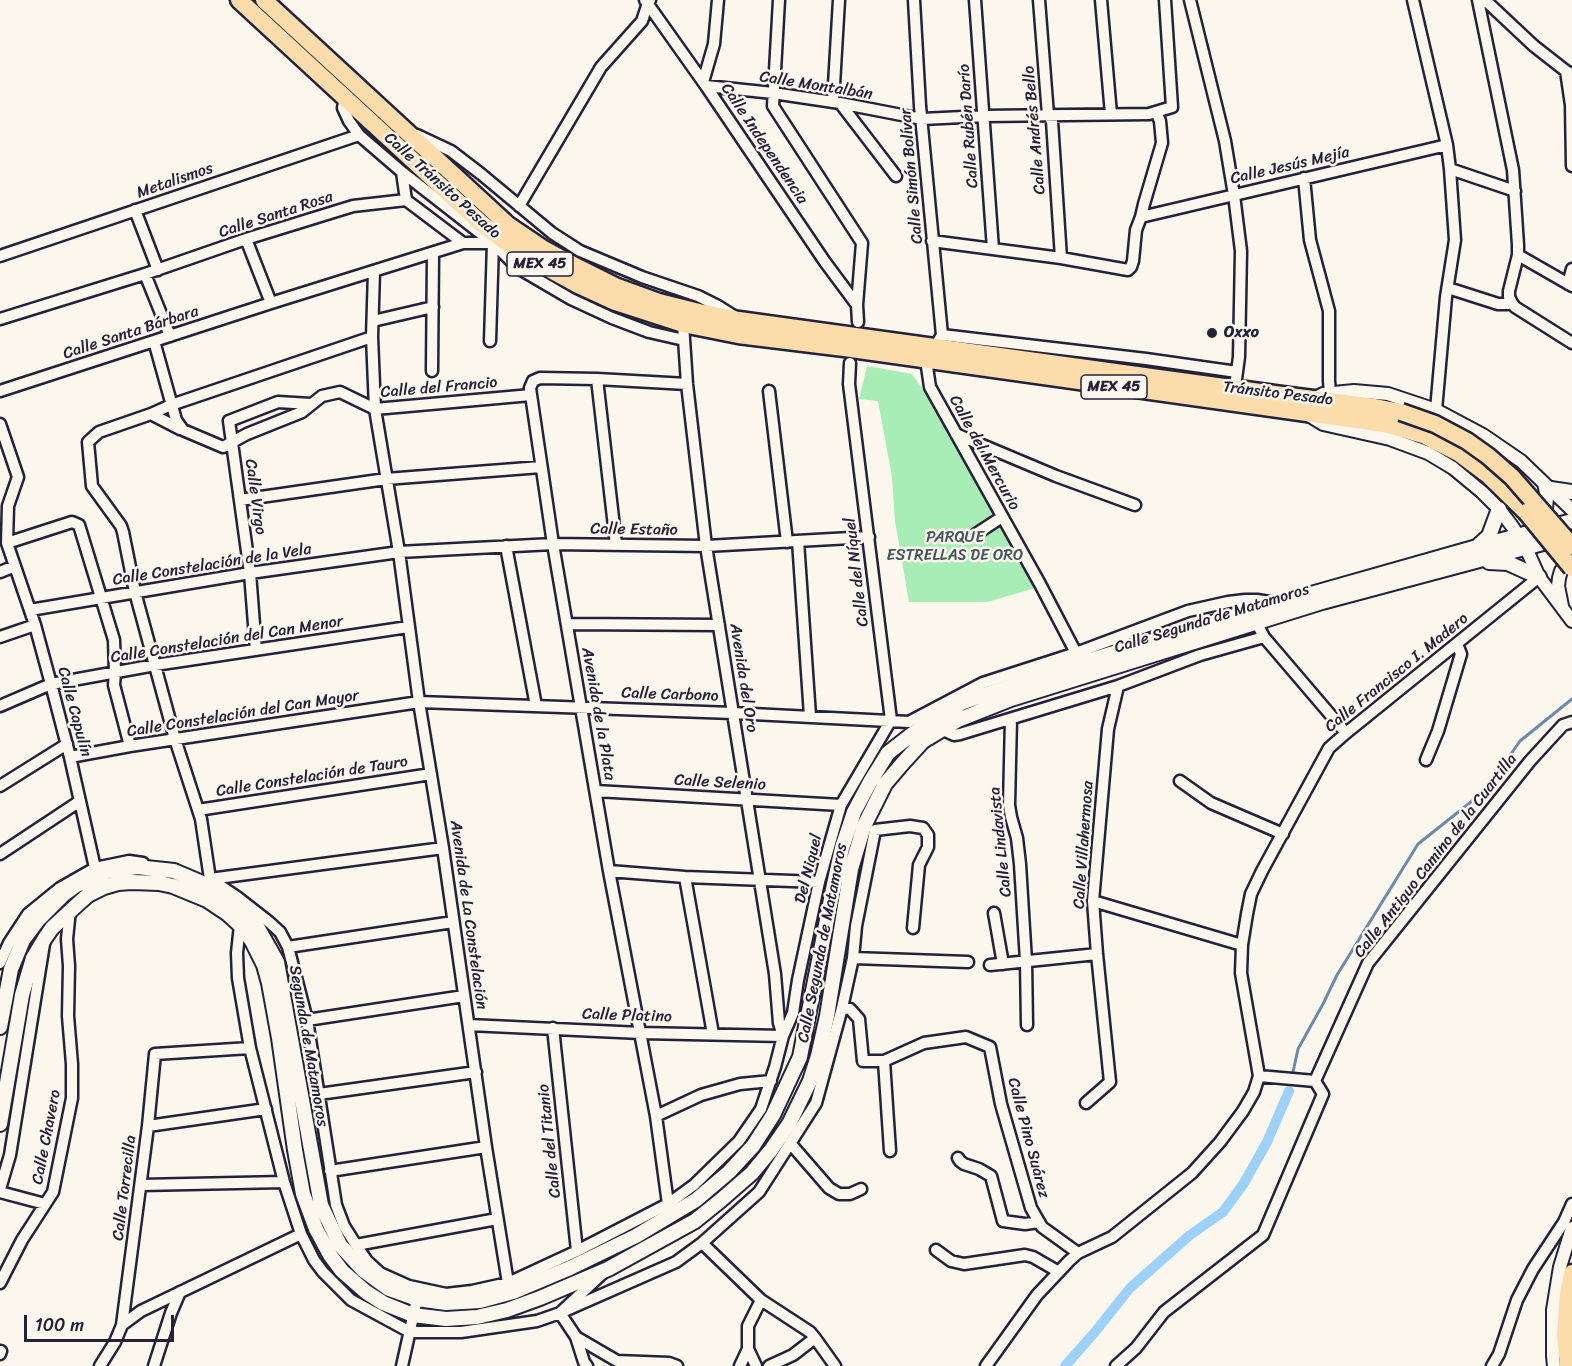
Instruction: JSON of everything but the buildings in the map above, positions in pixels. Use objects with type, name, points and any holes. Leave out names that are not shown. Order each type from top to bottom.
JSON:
[{"type":"main road","name":"Calle Tránsito Pesado","points":[[239,0],[482,224],[515,249],[567,279],[684,332],[934,347]]},
{"type":"main road","name":"Calle Tránsito Pesado","points":[[264,0],[508,225],[542,248],[592,275],[659,302],[690,310],[739,320],[934,347]]},
{"type":"main road","name":"Tránsito Pesado","points":[[934,347],[1235,380],[1308,405]]},
{"type":"main road","name":"Tránsito Pesado","points":[[934,347],[1227,403],[1375,407],[1401,420],[1435,424],[1467,441],[1512,477],[1572,546]]},
{"type":"main road","name":"MEX 45","points":[[1401,420],[1423,435],[1460,454],[1488,475],[1526,512],[1572,568]]},
{"type":"main road","points":[[1548,486],[1572,492]]},
{"type":"main road","points":[[1477,547],[1489,536],[1498,509]]},
{"type":"main road","points":[[1539,538],[1572,522]]},
{"type":"main road","points":[[1518,537],[1572,536]]},
{"type":"main road","name":"Calle Segunda de Matamoros","points":[[315,1209],[316,1229],[330,1255],[361,1288],[383,1303],[413,1315],[446,1318],[477,1317],[507,1310],[540,1298],[608,1269],[695,1221],[752,1173],[771,1150],[789,1124],[810,1080],[827,1016],[851,869],[864,826],[885,784],[923,741],[958,720],[1011,699],[1254,617],[1281,604],[1518,537]]},
{"type":"main road","name":"Calle Segunda de Matamoros","points":[[315,1209],[340,1245],[363,1270],[389,1289],[417,1299],[446,1303],[480,1301],[513,1292],[636,1236],[696,1200],[729,1172],[753,1146],[773,1115],[800,1057],[833,889],[854,812],[888,753],[910,735],[961,703],[1004,687],[1100,656],[1254,617],[1322,603],[1480,561],[1518,537]]},
{"type":"main road","points":[[1480,561],[1508,563],[1539,577]]},
{"type":"main road","name":"Segunda de Matamoros","points":[[0,1027],[11,969],[20,946],[62,891],[108,871],[137,867],[174,871],[208,888],[237,905],[255,923],[277,962],[315,1209]]},
{"type":"main road","name":"Segunda de Matamoros","points":[[0,1124],[22,995],[33,958],[45,938],[70,910],[104,887],[118,883],[144,882],[208,888],[252,941],[264,965],[279,1038],[303,1194],[315,1209]]},
{"type":"main road","points":[[1568,1366],[1565,1334],[1572,1273]]},
{"type":"street","points":[[705,84],[714,44],[718,0]]},
{"type":"street","points":[[779,0],[773,106],[862,243],[857,305],[858,322]]},
{"type":"street","points":[[839,0],[837,102],[896,176]]},
{"type":"street","name":"Calle Rubén Darío","points":[[975,0],[993,249]]},
{"type":"street","name":"Calle Andrés Bello","points":[[1038,0],[1048,116],[1052,121],[1061,258]]},
{"type":"street","points":[[1101,0],[1111,114]]},
{"type":"street","name":"Calle Montalbán","points":[[705,84],[837,102],[922,119],[1149,114],[1172,107],[1165,0]]},
{"type":"street","points":[[1190,0],[1225,141],[1241,251],[1239,357],[1235,380]]},
{"type":"street","points":[[1413,0],[1447,145],[1455,240],[1436,410]]},
{"type":"street","points":[[1478,0],[1513,170],[1518,255],[1509,297],[1515,306],[1572,343]]},
{"type":"street","points":[[1485,0],[1534,46],[1569,73],[1572,166]]},
{"type":"street","points":[[519,206],[601,67],[642,21],[648,1]]},
{"type":"street","name":"Calle Independencia","points":[[648,1],[825,262],[857,305]]},
{"type":"street","name":"Calle Simón Bolívar","points":[[912,1],[932,241],[934,347]]},
{"type":"street","points":[[345,97],[343,108],[359,135],[402,172],[493,243],[518,268],[571,299],[612,318],[649,332],[684,332]]},
{"type":"street","points":[[932,241],[1061,258],[1128,270],[1133,261],[1136,230],[1162,143],[1160,121],[1156,112]]},
{"type":"street","points":[[400,127],[451,151],[539,223],[580,251],[642,278],[698,296],[739,320]]},
{"type":"street","name":"Metalismos","points":[[0,256],[359,135]]},
{"type":"street","name":"Calle Jesús Mejía","points":[[1141,217],[1447,145]]},
{"type":"street","points":[[1450,169],[1515,191]]},
{"type":"street","points":[[402,172],[406,200],[463,243]]},
{"type":"street","points":[[1304,178],[1310,240],[1329,311],[1330,387],[1308,405],[1323,424],[1390,439],[1428,453],[1453,468],[1498,509],[1518,537],[1539,577],[1572,621]]},
{"type":"street","name":"Calle Santa Rosa","points":[[0,319],[353,206],[406,200]]},
{"type":"street","points":[[135,210],[158,270]]},
{"type":"street","points":[[246,239],[271,303]]},
{"type":"street","name":"Calle Santa Bárbara","points":[[0,391],[463,243],[493,243],[515,249]]},
{"type":"street","points":[[490,341],[493,243]]},
{"type":"street","points":[[432,371],[433,253]]},
{"type":"street","points":[[1518,255],[1570,285],[1572,269]]},
{"type":"street","name":"Avenida de La Constelación","points":[[374,272],[372,337],[375,409],[399,552],[419,702],[432,774],[486,1148],[508,1283]]},
{"type":"street","points":[[145,274],[170,336]]},
{"type":"street","points":[[1448,288],[1498,303],[1512,303]]},
{"type":"street","points":[[373,321],[433,307]]},
{"type":"street","name":"Avenida del Oro","points":[[684,332],[687,384],[706,546],[776,974],[779,1023],[783,1035]]},
{"type":"street","points":[[208,888],[198,810],[175,739],[135,592],[121,526],[92,486],[88,442],[99,432],[171,405],[372,337]]},
{"type":"street","points":[[154,341],[171,405],[176,420],[183,430]]},
{"type":"street","name":"Calle del Mercurio","points":[[934,347],[930,387],[1076,653]]},
{"type":"street","name":"Calle del Níquel","points":[[850,363],[849,384],[891,720]]},
{"type":"street","points":[[531,395],[530,388],[533,381],[540,378],[687,384]]},
{"type":"street","points":[[597,379],[616,544]]},
{"type":"street","points":[[1330,387],[1388,394],[1436,410],[1483,435],[1521,461],[1572,510]]},
{"type":"street","points":[[769,391],[792,542],[810,716]]},
{"type":"street","name":"Calle del Francio","points":[[232,442],[302,412],[322,396],[340,392],[375,409],[531,395]]},
{"type":"street","name":"Avenida de la Plata","points":[[531,395],[553,544],[609,871],[656,1116],[668,1204]]},
{"type":"street","name":"Calle Virgo","points":[[256,650],[250,573],[229,421],[278,402],[311,404]]},
{"type":"street","points":[[151,414],[223,447],[232,442]]},
{"type":"street","points":[[0,424],[18,477],[4,508],[7,543],[72,522],[80,525],[114,640],[114,685],[130,746]]},
{"type":"street","points":[[956,434],[1056,476],[1135,505]]},
{"type":"street","points":[[240,500],[386,479],[541,467]]},
{"type":"street","points":[[1518,537],[1546,509],[1548,486]]},
{"type":"street","points":[[976,534],[1002,517]]},
{"type":"street","name":"Calle Estaño","points":[[399,552],[553,544],[706,546],[868,537]]},
{"type":"street","name":"Calle Capulín","points":[[7,543],[35,625],[51,684],[95,868]]},
{"type":"street","points":[[506,546],[536,706]]},
{"type":"street","name":"Calle Constelación de la Vela","points":[[30,610],[250,573],[399,552]]},
{"type":"street","points":[[1562,608],[1559,578],[1561,571],[1572,558]]},
{"type":"street","points":[[0,572],[15,566]]},
{"type":"street","name":"Calle Francisco I. Madero","points":[[1259,1076],[1241,973],[1242,945],[1251,894],[1329,748],[1539,577]]},
{"type":"street","points":[[909,722],[983,683],[1076,653],[1188,611],[1245,600],[1281,604]]},
{"type":"street","points":[[1254,617],[1264,637],[1346,733]]},
{"type":"street","points":[[567,624],[719,625]]},
{"type":"street","points":[[0,637],[35,625]]},
{"type":"street","name":"Calle Constelación del Can Menor","points":[[0,706],[51,684],[155,665],[408,627]]},
{"type":"street","points":[[929,723],[954,735],[960,734],[1118,686],[1200,655],[1264,637]]},
{"type":"street","points":[[1426,760],[1438,730],[1461,654],[1457,644]]},
{"type":"street","name":"Calle Villahermosa","points":[[1086,1103],[1110,1082],[1093,901],[1108,729],[1118,686]]},
{"type":"street","name":"Calle Carbono","points":[[419,702],[810,716],[929,723]]},
{"type":"street","name":"Calle Constelación del Can Mayor","points":[[70,757],[419,702]]},
{"type":"street","name":"Calle Lindavista","points":[[1011,719],[1009,805],[1017,838],[1020,864],[1027,1025]]},
{"type":"street","name":"Del Niquel","points":[[288,947],[307,1020],[336,1205],[344,1226],[356,1245],[367,1261],[380,1273],[410,1286],[446,1294],[472,1292],[508,1283],[577,1251],[668,1204],[694,1185],[739,1141],[761,1109],[783,1035],[793,1013],[819,882],[841,805],[891,720]]},
{"type":"street","name":"Calle Antiguo Camino de la Cuartilla","points":[[1116,1366],[1136,1348],[1164,1312],[1263,1235],[1323,1094],[1315,1081],[1368,963],[1530,761],[1563,725],[1572,722]]},
{"type":"street","points":[[0,786],[67,744]]},
{"type":"street","name":"Calle Constelación de Tauro","points":[[198,810],[432,774]]},
{"type":"street","points":[[1180,781],[1211,803],[1283,834]]},
{"type":"street","name":"Calle Selenio","points":[[596,791],[841,805]]},
{"type":"street","points":[[0,854],[80,801]]},
{"type":"street","points":[[240,925],[237,953],[238,978],[250,1048],[284,1182],[301,1234],[318,1266],[333,1284],[351,1300],[410,1332],[461,1332],[537,1321],[676,1262],[702,1243],[759,1192],[816,1103],[853,958],[856,926],[875,830],[910,826],[923,828],[928,834],[928,847],[919,865],[913,928]]},
{"type":"street","points":[[208,888],[443,848]]},
{"type":"street","points":[[0,963],[9,943],[28,914],[95,868],[129,861],[170,865],[191,871],[208,888],[237,897],[280,932],[288,947],[453,922]]},
{"type":"street","points":[[851,869],[856,926]]},
{"type":"street","points":[[609,871],[685,877],[819,882]]},
{"type":"street","points":[[685,877],[713,1034]]},
{"type":"street","points":[[1093,901],[1242,945]]},
{"type":"street","name":"Calle Chavero","points":[[0,1283],[22,1240],[53,1192],[72,1098],[67,939],[70,910]]},
{"type":"street","points":[[994,913],[1003,964]]},
{"type":"street","points":[[45,938],[10,1155],[0,1190],[45,1204]]},
{"type":"street","points":[[990,965],[1097,954]]},
{"type":"street","points":[[853,958],[968,962]]},
{"type":"street","points":[[307,1020],[464,996]]},
{"type":"street","points":[[842,1008],[850,1009],[859,1018],[862,1061],[884,1061],[890,1151]]},
{"type":"street","name":"Calle Platino","points":[[469,1025],[641,1033],[783,1035]]},
{"type":"street","name":"Calle del Titanio","points":[[554,1028],[577,1251]]},
{"type":"street","name":"Calle Pino Suárez","points":[[884,1061],[924,1043],[966,1038],[990,1047],[1001,1104],[1031,1208],[1042,1227],[1078,1253]]},
{"type":"street","name":"Calle Torrecilla","points":[[100,1366],[115,1342],[122,1325],[141,1185],[155,1054],[250,1048]]},
{"type":"street","points":[[319,1094],[476,1072]]},
{"type":"street","points":[[986,1366],[1037,1295],[1078,1253],[1112,1237],[1192,1173],[1220,1142],[1243,1111],[1254,1092],[1259,1076],[1315,1081]]},
{"type":"street","points":[[656,1116],[701,1095],[740,1084],[771,1081]]},
{"type":"street","points":[[6,1093],[20,1091]]},
{"type":"street","points":[[148,1126],[266,1109]]},
{"type":"street","points":[[790,1143],[829,1188],[839,1194],[850,1194],[861,1189]]},
{"type":"street","points":[[330,1171],[486,1148]]},
{"type":"street","points":[[958,1158],[964,1164],[979,1168],[991,1176],[1004,1221],[1026,1224],[1039,1222]]},
{"type":"street","points":[[141,1185],[284,1182]]},
{"type":"street","points":[[1492,1366],[1499,1354],[1517,1300],[1533,1269],[1564,1222],[1572,1204]]},
{"type":"street","points":[[356,1245],[497,1219]]},
{"type":"street","points":[[1554,1366],[1554,1301],[1560,1267],[1572,1228]]},
{"type":"street","name":"Calle Torrecilla","points":[[122,1325],[141,1311],[301,1234]]},
{"type":"street","points":[[702,1243],[761,1300],[810,1332],[835,1366]]},
{"type":"street","points":[[936,1250],[951,1261],[964,1264],[1025,1255],[1059,1272]]},
{"type":"street","points":[[560,1313],[608,1269]]},
{"type":"street","points":[[154,1366],[171,1312],[180,1292]]},
{"type":"street","points":[[402,1366],[417,1299]]},
{"type":"street","points":[[740,1366],[748,1349],[748,1326],[761,1300]]},
{"type":"street","points":[[560,1313],[576,1337],[587,1366]]},
{"type":"street","points":[[576,1337],[617,1361],[672,1365]]},
{"type":"street","points":[[769,1366],[793,1355],[815,1338]]},
{"type":"street","points":[[748,1349],[756,1366]]},
{"type":"green space","name":"PARQUE ESTRELLAS DE ORO","points":[[867,366],[912,374],[935,407],[1039,587],[987,602],[909,602],[895,521],[892,477],[878,401],[859,399]]},
{"type":"waterway","points":[[1293,1072],[1298,1049],[1337,975],[1418,844],[1486,790],[1520,741],[1572,699]]},
{"type":"waterway","points":[[1065,1366],[1130,1288],[1190,1235],[1223,1212],[1244,1183],[1267,1142],[1289,1091]]},
{"type":"place","name":"Oxxo","points":[[1212,333]]}]
